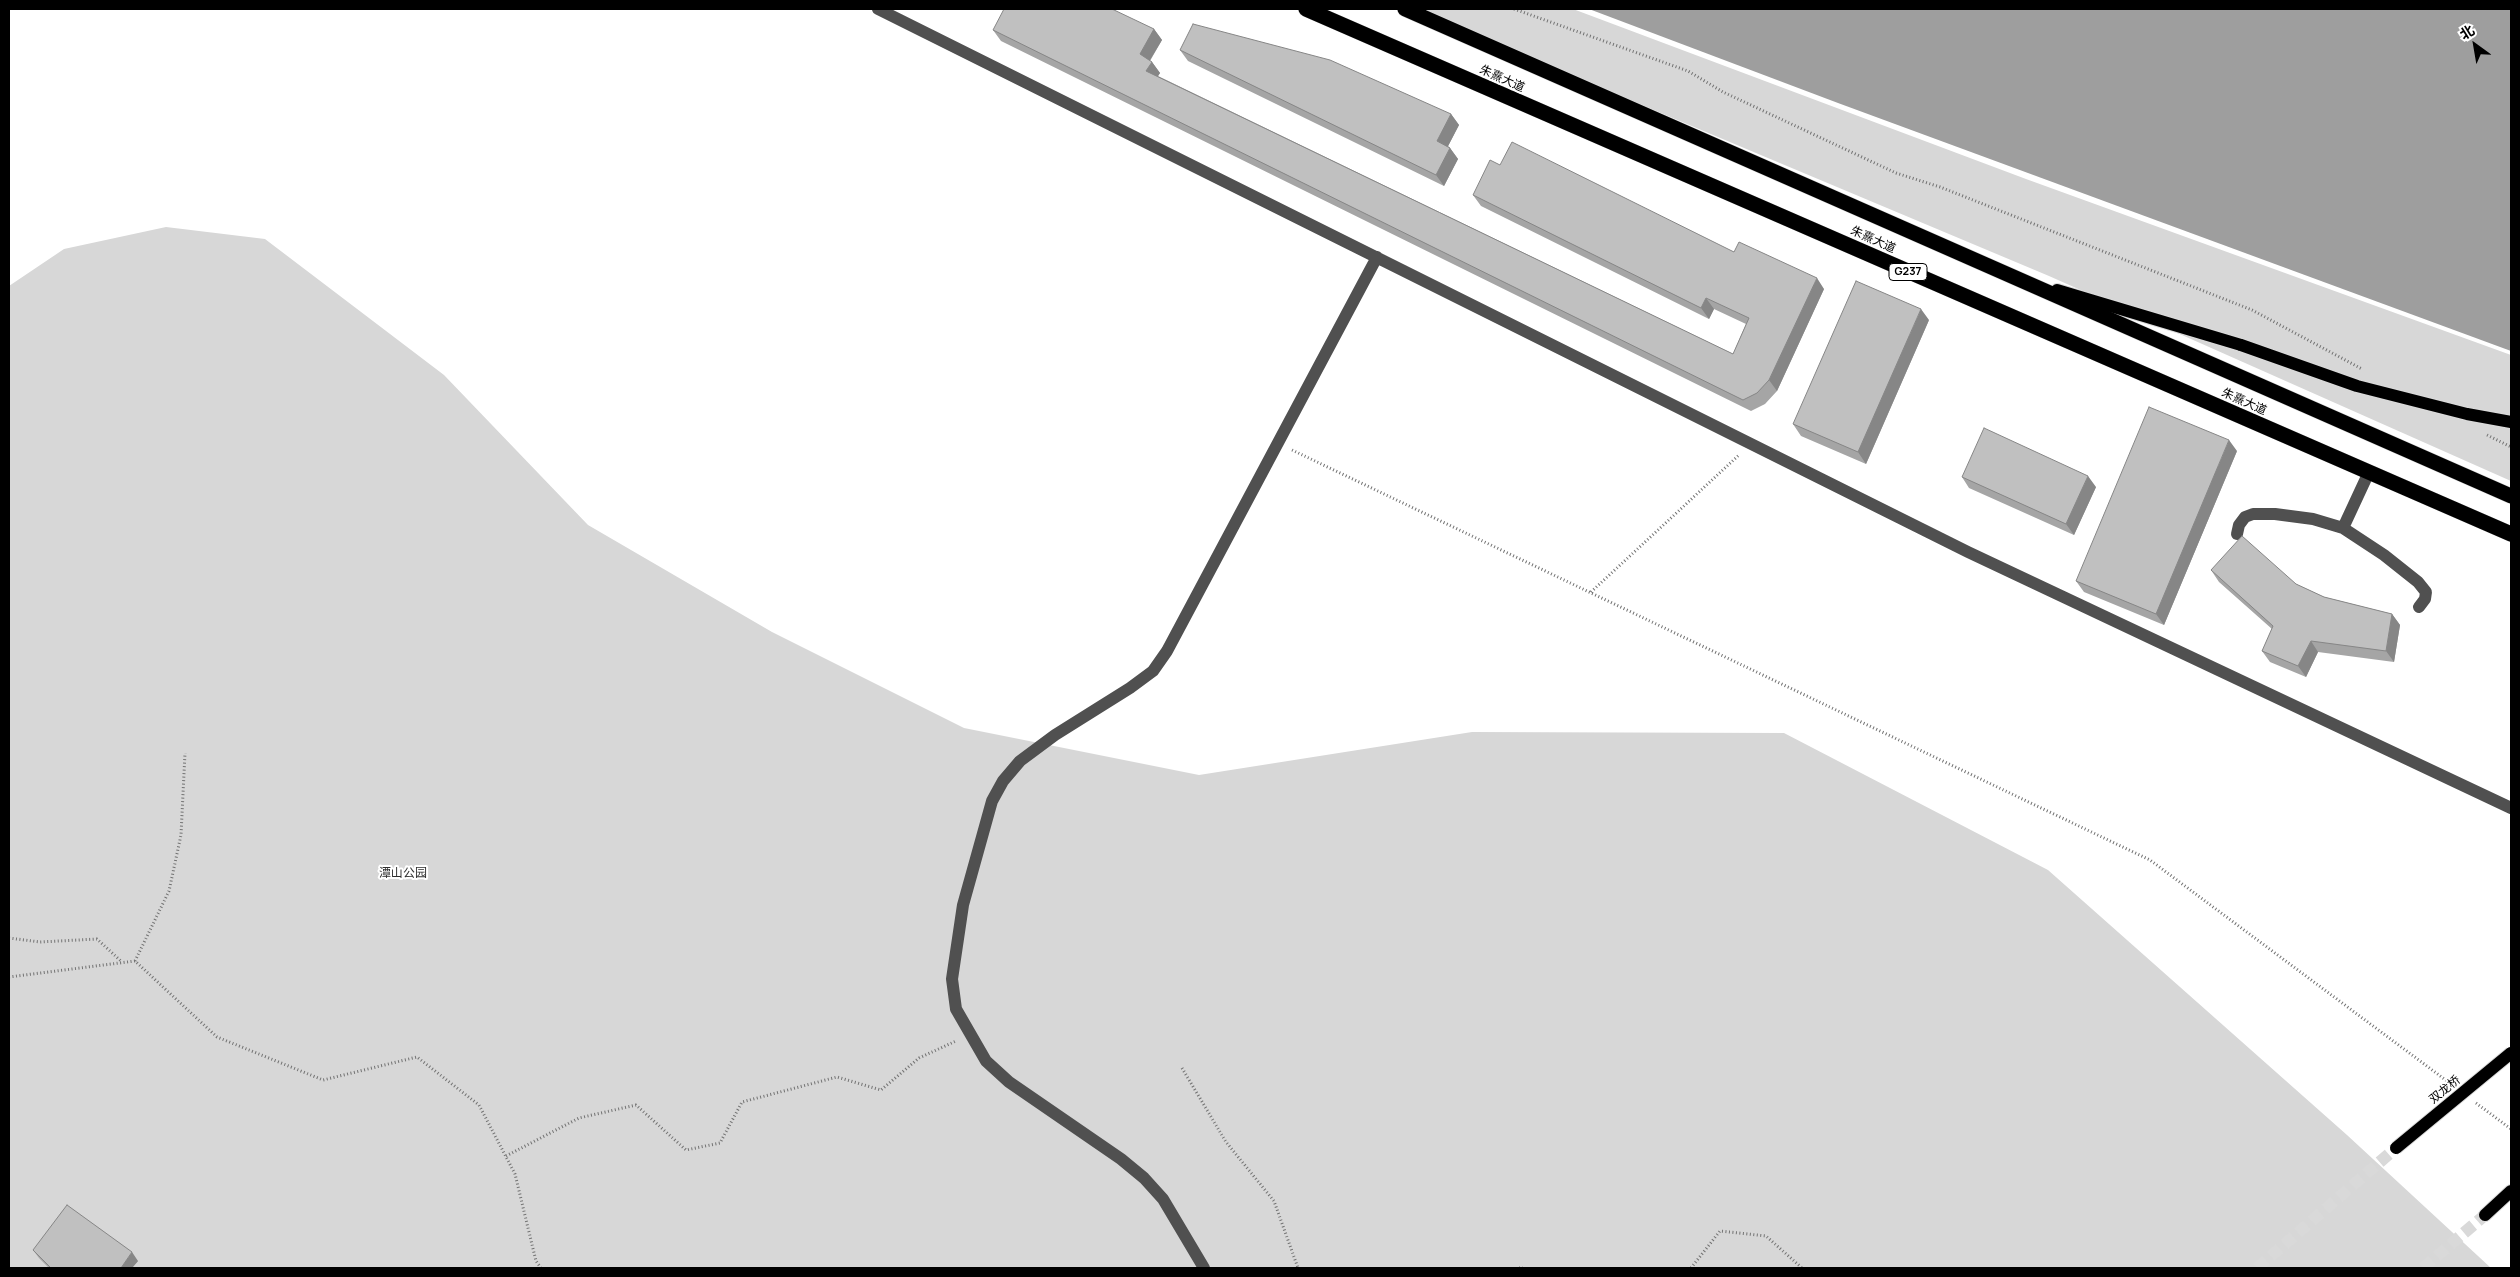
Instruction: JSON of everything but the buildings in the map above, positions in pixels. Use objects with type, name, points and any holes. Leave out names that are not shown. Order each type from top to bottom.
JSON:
[{"type":"highway","name":"朱熹大道","points":[[1306,9],[2511,534]]},
{"type":"highway","name":"朱熹大道","points":[[1405,9],[2511,496]]},
{"type":"main road","points":[[2015,277],[2241,345],[2357,386],[2467,414],[2511,422]]},
{"type":"main road","name":"双龙桥","points":[[2396,1148],[2511,1053]]},
{"type":"main road","points":[[2485,1215],[2511,1191]]},
{"type":"street","points":[[878,9],[1968,552],[2511,808]]},
{"type":"street","points":[[1204,1268],[1163,1200],[1144,1178],[1121,1159],[1009,1082],[986,1061],[969,1035],[956,1009],[952,979],[963,905],[992,801],[1003,781],[1020,761],[1055,735],[1130,688],[1153,671],[1167,651],[1377,257]]},
{"type":"street","points":[[2343,528],[2369,472]]},
{"type":"street","points":[[2237,534],[2238,524],[2245,517],[2253,514],[2275,514],[2313,519],[2343,528],[2418,582],[2426,592],[2425,599],[2419,608]]},
{"type":"path","points":[[1514,9],[1688,71],[1722,92],[1896,172],[1940,187],[2252,310],[2364,371]]},
{"type":"path","points":[[2478,431],[2511,447]]},
{"type":"path","points":[[1278,443],[2150,860],[2456,1088]]},
{"type":"path","points":[[1591,592],[1751,444]]},
{"type":"path","points":[[135,961],[169,891],[181,835],[185,753]]},
{"type":"path","points":[[9,938],[40,942],[97,939],[122,962]]},
{"type":"path","points":[[9,977],[135,961],[217,1037],[323,1080],[417,1058],[479,1105],[515,1174],[536,1261],[541,1268]]},
{"type":"path","points":[[506,1156],[579,1118],[636,1105],[686,1150],[720,1143],[742,1102],[837,1077],[881,1090],[919,1058],[969,1035]]},
{"type":"path","points":[[1182,1068],[1226,1142],[1274,1201],[1298,1268]]},
{"type":"path","points":[[2472,1100],[2511,1129]]},
{"type":"path","points":[[1691,1268],[1720,1231],[1766,1236],[1802,1268]]},
{"type":"green space","points":[[1413,9],[1573,9],[2026,179],[2511,355],[2511,481],[2049,276]]},
{"type":"green space","name":"潭山公园","points":[[166,227],[265,239],[444,375],[588,525],[772,632],[964,728],[1199,775],[1472,732],[1784,733],[2048,870],[2347,1135],[2491,1268],[9,1268],[9,286],[64,249]]},
{"type":"shaded area","points":[[1589,9],[2511,9],[2511,351],[1838,103]]},
{"type":"tunnel","points":[[2257,1268],[2396,1148]]},
{"type":"tunnel","points":[[2423,1268],[2485,1215]]}]
